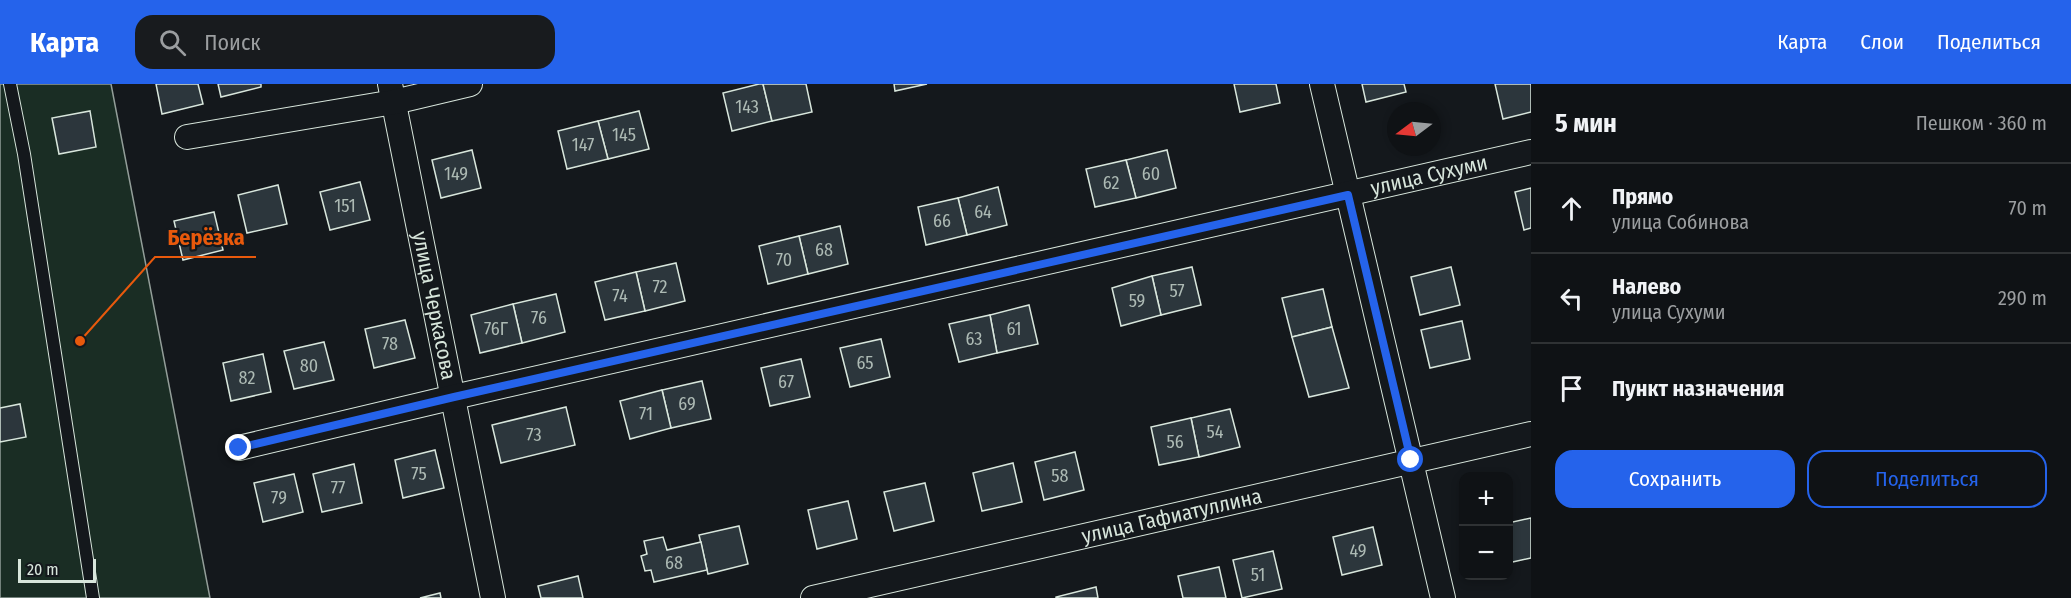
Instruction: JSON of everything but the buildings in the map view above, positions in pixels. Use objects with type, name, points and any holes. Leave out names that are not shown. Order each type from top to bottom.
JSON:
[{"type":"street","points":[[187,137],[392,93],[470,84]]},
{"type":"street","points":[[1322,84],[1443,598]]},
{"type":"street","name":"улица Черкасова","points":[[392,93],[493,598]]},
{"type":"street","name":"улица Сухуми","points":[[239,448],[1531,152]]},
{"type":"street","name":"улица Гафиатуллина","points":[[813,598],[1531,434]]},
{"type":"lane","points":[[10,84],[24,154],[93,598]]},
{"type":"green space","points":[[0,84],[111,84],[210,598],[0,598]]},
{"type":"place","name":"Берёзка","points":[[80,341]]},
{"type":"route","points":[[239,448],[454,397],[1348,195],[1411,460]]}]
